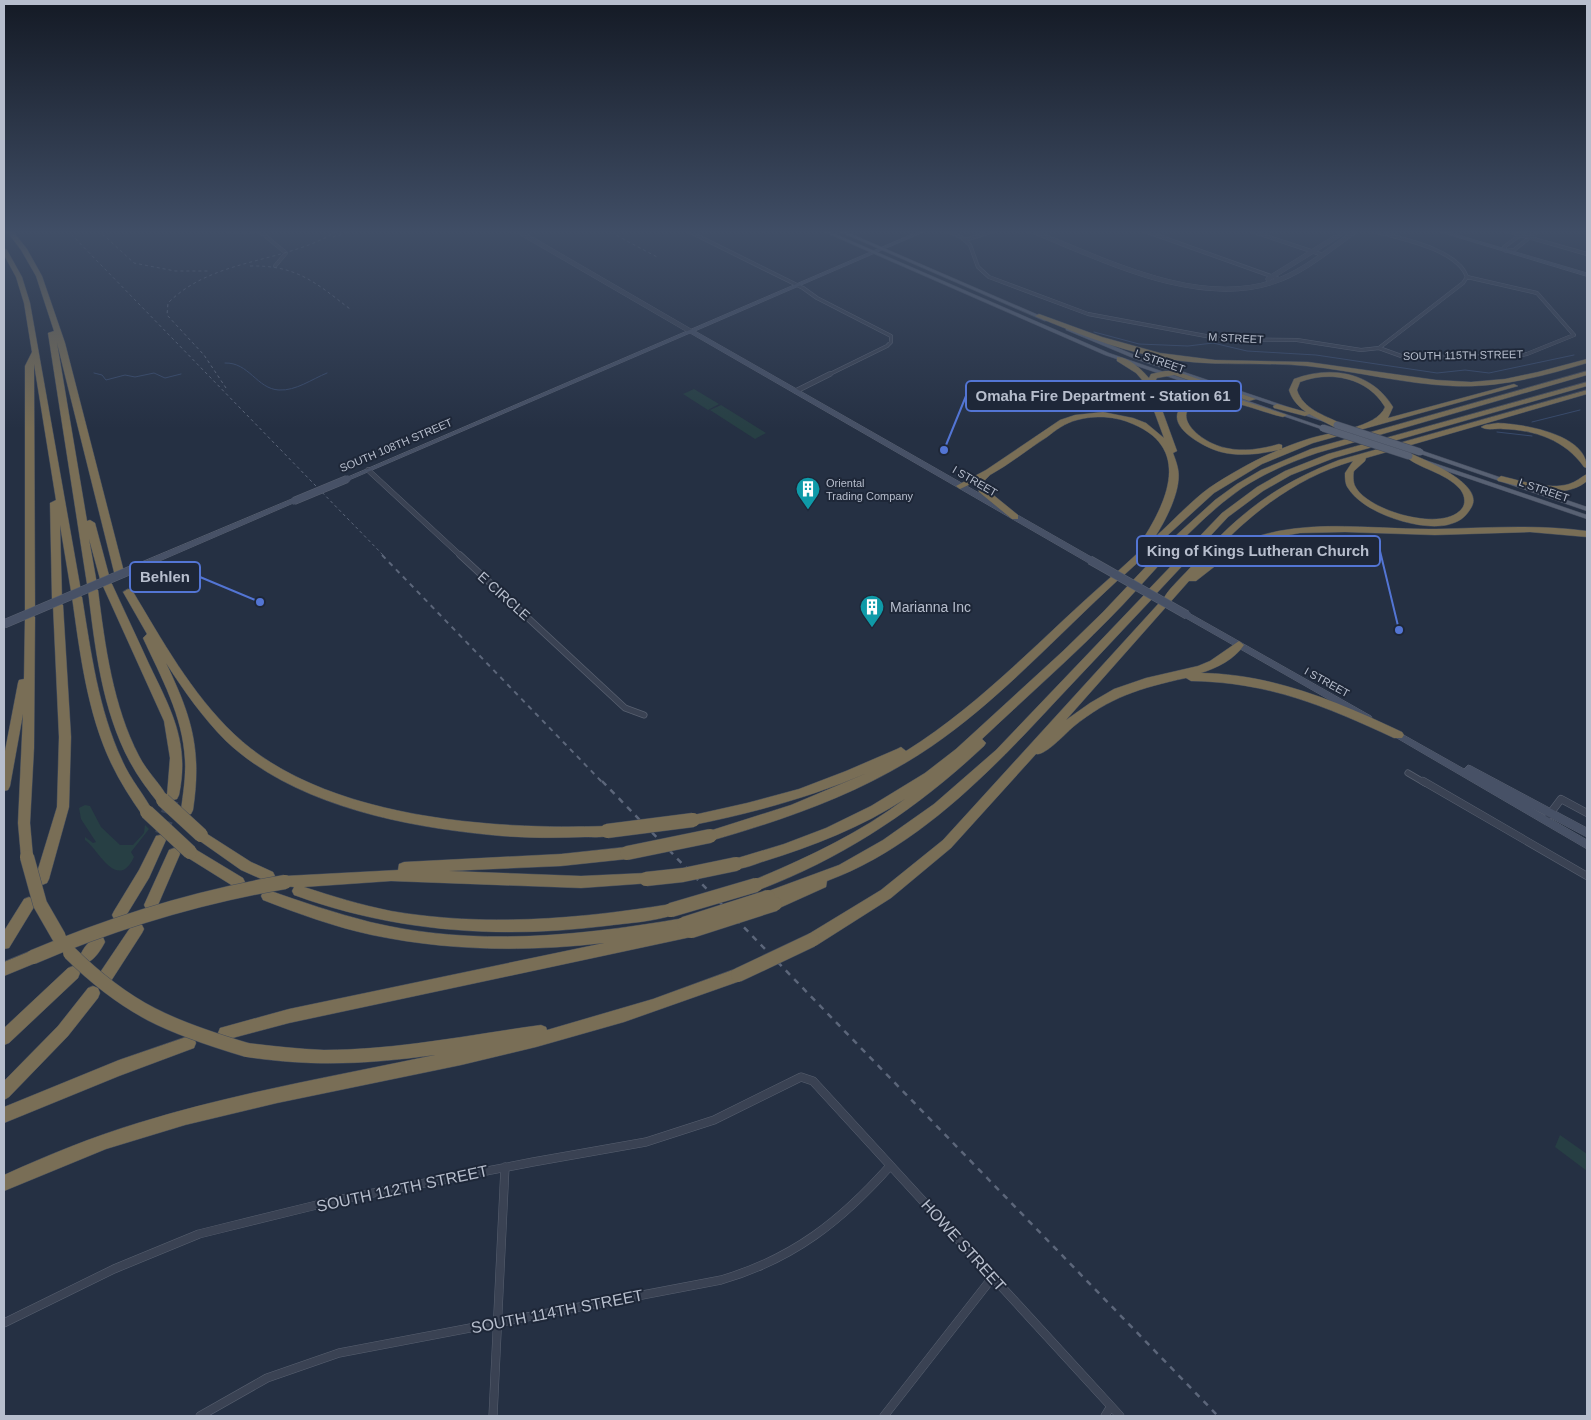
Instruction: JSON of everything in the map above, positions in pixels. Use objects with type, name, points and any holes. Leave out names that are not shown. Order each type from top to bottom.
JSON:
[{"type":"highway","points":[[24,296],[36,351],[54,471],[91,684],[106,743],[122,777],[147,812],[190,852],[238,882]]},
{"type":"highway","points":[[45,296],[61,343],[121,575],[185,719],[191,743],[192,767],[187,810]]},
{"type":"highway","points":[[50,313],[56,364],[74,464],[92,587],[111,693],[124,738],[143,775],[168,797],[201,836],[238,860],[268,876]]},
{"type":"highway","points":[[1039,316],[1110,344],[1161,356],[1212,362],[1311,364],[1443,383],[1500,382],[1587,361]]},
{"type":"highway","points":[[36,351],[29,366],[30,644],[24,823],[27,856],[40,904],[59,937]]},
{"type":"highway","points":[[1116,576],[1144,545],[1158,525],[1169,500],[1174,474],[1174,455],[1170,437],[1149,384],[1139,371],[1120,359]]},
{"type":"highway","points":[[1284,415],[1218,399],[1193,402],[1181,411],[1179,417],[1182,425],[1194,437],[1221,449],[1254,452],[1310,441],[1587,365]]},
{"type":"highway","points":[[1149,384],[1150,379],[1162,373],[1178,374],[1305,414]]},
{"type":"highway","points":[[352,874],[435,875],[581,882],[646,879],[683,875],[736,864],[820,837],[854,822],[902,795],[940,769],[1098,624],[1206,512],[1255,476],[1287,461],[1321,449],[1587,373]]},
{"type":"highway","points":[[1337,424],[1310,410],[1297,399],[1293,390],[1297,381],[1313,375],[1325,374],[1350,378],[1373,388],[1384,398],[1389,410],[1384,417],[1366,426]]},
{"type":"highway","points":[[225,1033],[289,1016],[687,927],[808,891],[913,827],[963,787],[1016,736],[1226,515],[1260,489],[1288,473],[1331,456],[1587,384]]},
{"type":"highway","points":[[4,1183],[37,1168],[138,1130],[238,1103],[508,1047],[596,1023],[690,994],[738,975],[812,940],[864,910],[903,882],[947,844],[990,799],[1165,604],[1221,538],[1261,502],[1306,475],[1368,455],[1587,392]]},
{"type":"highway","points":[[960,486],[989,472],[1063,422],[1077,417],[1095,415],[1122,418],[1152,431],[1167,447],[1174,474]]},
{"type":"highway","points":[[1434,437],[1490,426],[1517,427],[1541,433],[1561,442],[1576,452],[1587,465]]},
{"type":"highway","points":[[4,970],[52,948],[145,915],[222,893],[285,882],[352,874],[561,860],[627,853],[710,836],[802,807],[864,780],[928,742],[980,702],[1197,503],[1226,481],[1272,455],[1310,441]]},
{"type":"highway","points":[[1368,455],[1352,466],[1348,479],[1354,490],[1382,510],[1424,523],[1446,522],[1457,518],[1465,512],[1469,504],[1468,497],[1458,483],[1440,471],[1408,456]]},
{"type":"highway","points":[[74,464],[106,582],[170,721],[177,759],[176,783],[168,797]]},
{"type":"highway","points":[[42,880],[63,807],[65,737],[54,471]]},
{"type":"highway","points":[[989,472],[981,480],[982,490],[1015,517]]},
{"type":"highway","points":[[1501,479],[1534,486],[1559,488],[1578,485],[1587,477]]},
{"type":"highway","points":[[1165,604],[1228,551],[1256,539],[1288,532],[1436,532],[1526,528],[1587,534]]},
{"type":"highway","points":[[128,592],[155,638],[214,720],[247,752],[284,776],[350,801],[430,822],[547,833],[607,831],[693,820],[772,803],[845,778],[920,742],[980,702]]},
{"type":"highway","points":[[4,786],[10,764],[30,644]]},
{"type":"highway","points":[[990,799],[1048,743],[1089,710],[1128,688],[1214,665],[1239,645]]},
{"type":"highway","points":[[299,891],[329,902],[373,914],[423,923],[477,927],[566,924],[671,910],[756,885],[852,842],[917,800],[968,755],[1045,674]]},
{"type":"highway","points":[[1162,679],[1224,678],[1276,687],[1333,706],[1398,735]]},
{"type":"highway","points":[[119,915],[144,874],[160,840]]},
{"type":"highway","points":[[151,905],[174,854]]},
{"type":"highway","points":[[268,896],[327,918],[373,930],[418,938],[469,943],[521,944],[599,939],[687,927]]},
{"type":"highway","points":[[4,943],[29,903]]},
{"type":"highway","points":[[106,976],[137,929]]},
{"type":"highway","points":[[86,956],[98,942]]},
{"type":"highway","points":[[70,953],[100,983],[135,1008],[187,1032],[247,1050],[286,1055],[334,1057],[383,1055],[596,1023]]},
{"type":"highway","points":[[4,1038],[73,972]]},
{"type":"highway","points":[[4,1092],[63,1031],[93,992]]},
{"type":"highway","points":[[4,1115],[119,1068],[189,1044]]},
{"type":"main road","name":"SOUTH 108TH STREET","points":[[4,624],[771,296]]},
{"type":"main road","name":"L STREET","points":[[975,296],[1120,359],[1587,517]]},
{"type":"main road","name":"L STREET","points":[[993,296],[1131,355],[1587,509]]},
{"type":"main road","name":"I STREET","points":[[690,331],[1398,735],[1548,816],[1587,833]]},
{"type":"main road","name":"I STREET","points":[[1548,816],[1587,844]]},
{"type":"street","name":"I STREET","points":[[630,296],[690,331]]},
{"type":"street","points":[[796,391],[887,346],[892,339],[887,333],[814,296]]},
{"type":"street","name":"M STREET","points":[[1040,296],[1092,315],[1222,339],[1290,339],[1361,350],[1379,348]]},
{"type":"street","points":[[1379,348],[1446,296]]},
{"type":"street","name":"SOUTH 115TH STREET","points":[[1379,348],[1404,357],[1516,356],[1574,334],[1566,322],[1539,296]]},
{"type":"street","name":"E CIRCLE","points":[[368,470],[625,708],[644,715]]},
{"type":"street","points":[[1408,773],[1587,876]]},
{"type":"street","points":[[1548,816],[1561,799],[1587,813]]},
{"type":"street","name":"SOUTH 112TH STREET","points":[[4,1323],[128,1263],[227,1226],[505,1167],[620,1148],[683,1133],[736,1113],[801,1077],[806,1077]]},
{"type":"street","name":"HOWE STREET","points":[[806,1077],[813,1080],[1120,1416]]},
{"type":"street","name":"SOUTH 114TH STREET","points":[[200,1416],[247,1388],[315,1360],[498,1322],[720,1280],[761,1268],[797,1250],[826,1230],[890,1166]]},
{"type":"street","points":[[493,1416],[505,1167]]},
{"type":"street","points":[[884,1416],[992,1278]]},
{"type":"street","points":[[1105,1416],[1111,1406]]},
{"type":"green space","points":[[694,389],[719,404],[708,410],[683,394]]},
{"type":"green space","points":[[721,405],[766,433],[755,439],[710,410]]},
{"type":"green space","points":[[85,805],[90,806],[101,827],[120,845],[133,845],[144,833],[145,825],[149,829],[131,852],[134,857],[128,867],[121,871],[114,869],[85,840],[85,837],[93,843],[96,842],[81,819],[79,808]]},
{"type":"green space","points":[[1560,1135],[1587,1154],[1587,1171],[1555,1147]]},
{"type":"waterway","points":[[1094,332],[1139,344],[1188,346],[1213,343],[1247,351],[1316,355],[1437,373],[1465,370],[1489,373],[1574,355]]},
{"type":"waterway","points":[[225,363],[240,367],[271,389],[279,390],[298,387],[327,373]]},
{"type":"waterway","points":[[94,373],[102,375],[106,380],[125,375],[135,377],[154,373],[165,378],[181,374]]},
{"type":"waterway","points":[[1532,422],[1580,410]]},
{"type":"waterway","points":[[1497,432],[1532,436]]},
{"type":"tunnel","points":[[162,834],[172,799]]},
{"type":"railway","points":[[131,296],[384,556]]},
{"type":"railway","points":[[176,296],[168,303],[167,315],[204,355],[226,388]]},
{"type":"railway","points":[[333,296],[350,309]]},
{"type":"railway","points":[[382,555],[603,783]]},
{"type":"railway","points":[[602,781],[1218,1416]]},
{"type":"place","name":"Omaha Fire Department - Station 61","points":[[944,450]]},
{"type":"place","name":"Oriental Trading Company","points":[[808,510]]},
{"type":"place","name":"Behlen","points":[[260,602]]},
{"type":"place","name":"Marianna Inc","points":[[872,628]]},
{"type":"place","name":"King of Kings Lutheran Church","points":[[1399,630]]}]
